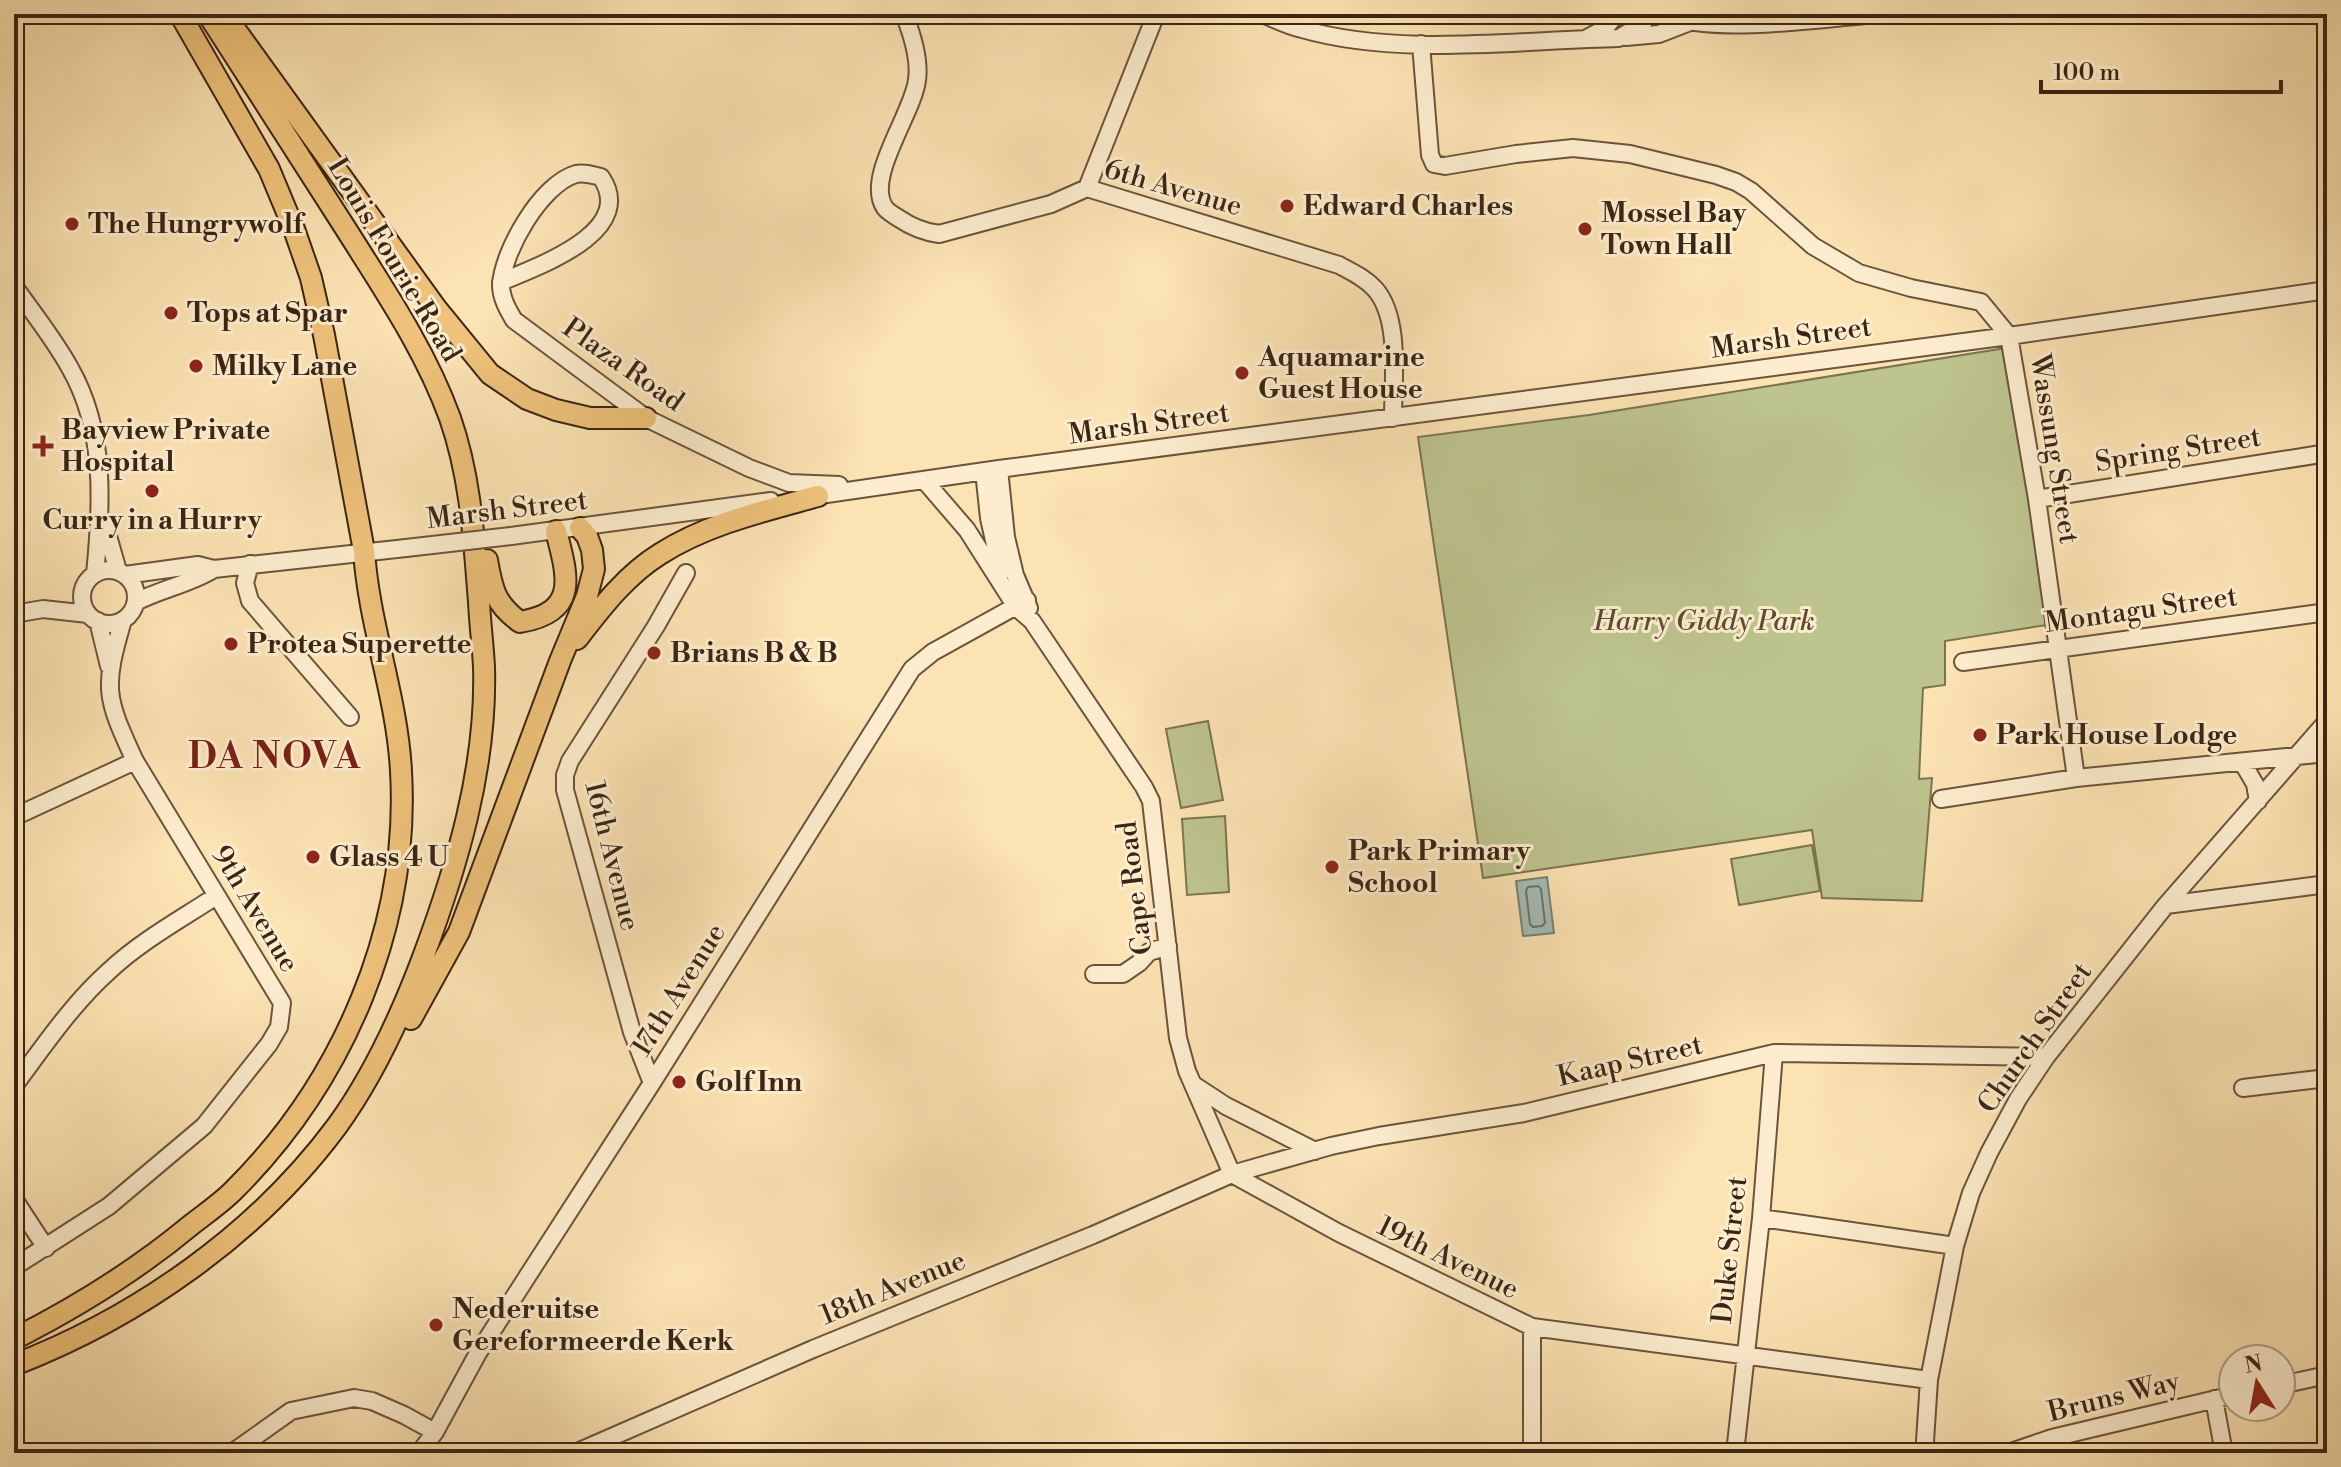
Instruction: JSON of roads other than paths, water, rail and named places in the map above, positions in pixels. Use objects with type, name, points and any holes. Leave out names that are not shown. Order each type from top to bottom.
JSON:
[{"type":"main road","points":[[14,1339],[115,1282],[158,1252],[231,1193],[284,1135],[346,1037],[369,983],[389,914],[400,846],[402,809],[397,724],[366,581],[364,551],[311,278],[269,169],[180,14]]},
{"type":"main road","name":"Louis Fourie Road","points":[[14,1365],[46,1353],[109,1321],[176,1279],[261,1209],[337,1126],[375,1065],[415,979],[449,885],[466,821],[479,745],[484,670],[471,502],[450,420],[423,356],[390,297],[208,14]]},
{"type":"main road","points":[[224,14],[436,308],[490,374],[518,393],[556,410],[590,418],[646,418]]},
{"type":"main road","points":[[560,661],[613,595],[658,555],[698,533],[818,496]]},
{"type":"main road","points":[[471,502],[485,545],[492,586],[501,608],[520,622],[543,618],[563,597],[566,575],[556,531]]},
{"type":"main road","points":[[337,1126],[391,1057],[459,932],[587,596],[594,569],[592,550],[580,528]]},
{"type":"main road","name":"Louis Fourie Road","points":[[14,1356],[105,1312],[171,1273],[256,1204],[329,1122],[371,1062],[415,979]]},
{"type":"street","name":"6th Avenue","points":[[904,14],[916,54],[918,77],[913,98],[879,178],[886,209],[910,226],[939,234],[1051,204],[1087,188],[1339,265],[1364,278],[1378,291],[1388,310],[1394,354],[1393,418]]},
{"type":"street","points":[[1087,188],[1156,14]]},
{"type":"street","points":[[1262,14],[1302,30],[1373,42],[1421,44],[1619,38],[1659,34],[1690,22]]},
{"type":"street","points":[[1585,39],[1604,29],[1617,14]]},
{"type":"street","points":[[1619,38],[1642,24],[1650,14]]},
{"type":"street","points":[[1659,14],[1690,22],[1754,24],[1877,14]]},
{"type":"street","points":[[2325,14],[2327,43]]},
{"type":"street","name":"Wassung Street","points":[[1421,44],[1430,155],[1434,164],[1445,166],[1573,148],[1630,154],[1716,175],[1751,191],[1832,260],[1884,282],[1981,302],[2009,336],[2037,499],[2076,778]]},
{"type":"street","points":[[587,173],[601,177],[609,196],[609,210],[601,226],[546,262],[501,282],[526,218],[550,191],[573,175],[587,173]]},
{"type":"street","name":"Plaza Road","points":[[501,282],[505,306],[514,320],[646,418],[749,468],[772,501]]},
{"type":"street","points":[[14,286],[72,370],[84,399],[96,445],[101,508],[90,580],[82,600],[93,618]]},
{"type":"street","name":"Marsh Street","points":[[122,573],[198,565],[214,569],[580,528],[992,470],[2009,336],[2327,290]]},
{"type":"street","name":"Spring Street","points":[[2037,499],[2327,453]]},
{"type":"street","points":[[749,468],[789,483],[888,486]]},
{"type":"street","name":"Cape Road","points":[[992,470],[989,518],[1003,584]]},
{"type":"street","name":"Cape Road","points":[[992,470],[1022,604]]},
{"type":"street","name":"Cape Road","points":[[924,480],[967,530],[1003,584],[1022,604],[1151,801],[1178,1038],[1193,1084],[1232,1174]]},
{"type":"street","points":[[43,609],[93,618],[106,624],[123,620],[133,610],[135,587],[122,573],[101,508]]},
{"type":"street","points":[[250,564],[245,583],[250,601],[350,717]]},
{"type":"street","name":"Marsh Street","points":[[136,602],[158,590],[199,579],[214,569]]},
{"type":"street","points":[[14,614],[43,609],[74,595],[90,580],[110,570],[122,573]]},
{"type":"street","name":"16th Avenue","points":[[652,1083],[632,1032],[565,790],[565,775],[570,761],[686,573]]},
{"type":"street","name":"17th Avenue","points":[[419,1453],[435,1432],[478,1353],[912,669],[933,652],[1022,604]]},
{"type":"street","name":"Montagu Street","points":[[1963,662],[2327,612]]},
{"type":"street","name":"9th Avenue","points":[[93,618],[110,667]]},
{"type":"street","name":"9th Avenue","points":[[14,1267],[109,1206],[204,1126],[279,1027],[282,1003],[135,761],[109,699],[110,667],[123,620]]},
{"type":"street","name":"Church Street","points":[[1927,1453],[1929,1380],[1955,1246],[1971,1193],[2018,1099],[2046,1057],[2166,905],[2327,721]]},
{"type":"street","points":[[1941,799],[2076,778],[2327,753]]},
{"type":"street","points":[[14,817],[135,761]]},
{"type":"street","points":[[2242,762],[2255,784],[2258,801]]},
{"type":"street","points":[[2166,905],[2327,884]]},
{"type":"street","points":[[14,1086],[71,1010],[109,970],[216,896]]},
{"type":"street","points":[[1094,974],[1123,974],[1149,952],[1168,946]]},
{"type":"street","name":"Kaap Street","points":[[1232,1174],[1379,1136],[1524,1113],[1774,1053],[2046,1057]]},
{"type":"street","name":"Duke Street","points":[[1735,1453],[1761,1218],[1774,1053]]},
{"type":"street","points":[[2243,1088],[2327,1078]]},
{"type":"street","points":[[1193,1084],[1226,1106],[1315,1151]]},
{"type":"street","name":"19th Avenue","points":[[1232,1174],[1339,1233],[1532,1327],[1532,1453]]},
{"type":"street","name":"18th Avenue","points":[[575,1453],[813,1349],[1093,1235],[1232,1174]]},
{"type":"street","points":[[14,1199],[46,1248]]},
{"type":"street","points":[[1761,1218],[1955,1246]]},
{"type":"street","points":[[1532,1327],[1929,1380]]},
{"type":"street","points":[[2297,1382],[2327,1375]]},
{"type":"street","points":[[232,1453],[291,1411],[354,1398],[383,1406],[435,1432]]},
{"type":"street","name":"Bruns Way","points":[[2008,1453],[2052,1438],[2217,1398]]},
{"type":"street","points":[[2214,1399],[2224,1453]]},
{"type":"water","points":[[1547,877],[1554,933],[1523,936],[1516,881]]},
{"type":"place","name":"Edward Charles","points":[[1287,206]]},
{"type":"place","name":"The Hungrywolf","points":[[72,224]]},
{"type":"place","name":"Mossel Bay Town Hall","points":[[1585,229]]},
{"type":"place","name":"Tops at Spar","points":[[171,313]]},
{"type":"place","name":"Milky Lane","points":[[196,366]]},
{"type":"place","name":"Aquamarine Guest House","points":[[1242,373]]},
{"type":"place","name":"Bayview Private Hospital","points":[[43,446]]},
{"type":"place","name":"Curry in a Hurry","points":[[152,491]]},
{"type":"place","name":"Protea Superette","points":[[231,644]]},
{"type":"place","name":"Brians B & B","points":[[654,653]]},
{"type":"place","name":"Park House Lodge","points":[[1980,735]]},
{"type":"place","name":"Glass 4 U","points":[[313,857]]},
{"type":"place","name":"Park Primary School","points":[[1332,867]]},
{"type":"place","name":"Golf Inn","points":[[679,1082]]},
{"type":"place","name":"Nederuitse Gereformeerde Kerk","points":[[436,1325]]},
{"type":"district","name":"DA NOVA","points":[[275,757]]},
{"type":"park label","name":"Harry Giddy Park","points":[[1704,621]]}]
